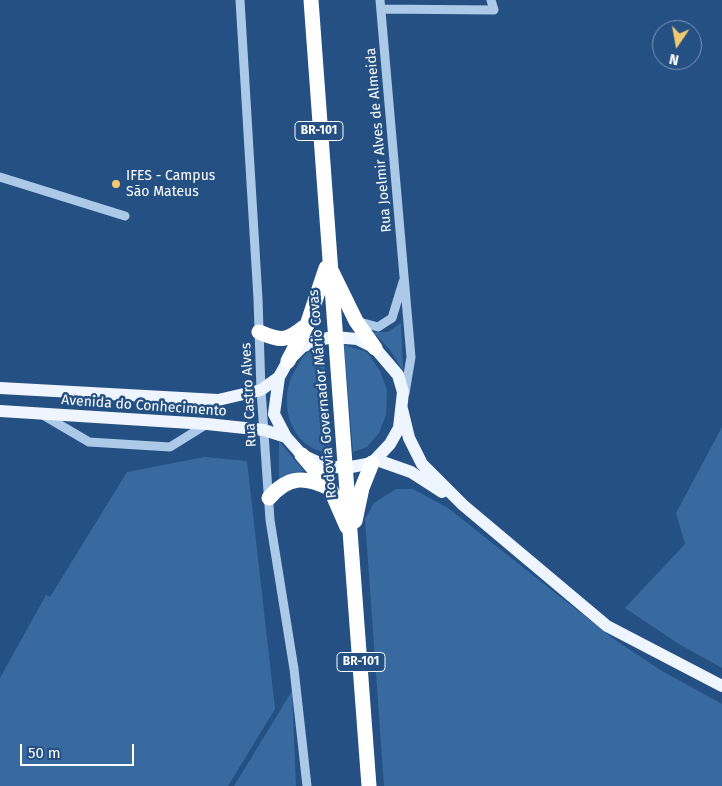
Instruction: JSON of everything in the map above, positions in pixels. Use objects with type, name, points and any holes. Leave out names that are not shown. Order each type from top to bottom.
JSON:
[{"type":"highway","name":"Rodovia Governador Mário Covas","points":[[311,0],[328,262],[352,537],[369,786]]},
{"type":"highway","points":[[328,262],[356,321],[375,348]]},
{"type":"highway","points":[[288,361],[307,325],[328,262]]},
{"type":"highway","points":[[259,332],[278,340],[292,337],[307,325]]},
{"type":"highway","points":[[302,455],[330,488],[352,537]]},
{"type":"highway","points":[[352,537],[362,488],[374,461]]},
{"type":"highway","points":[[269,498],[280,485],[297,479],[316,482],[330,488]]},
{"type":"main road","points":[[374,461],[390,444],[399,428],[403,392],[398,376],[375,348],[357,339],[334,337],[318,340],[302,347],[288,361],[279,377],[274,414],[286,437],[302,455],[326,466],[346,468],[374,461],[411,472],[463,505]]},
{"type":"main road","name":"Avenida do Conhecimento","points":[[0,388],[218,400],[260,390],[279,377]]},
{"type":"main road","points":[[402,409],[409,438],[422,464],[463,505],[607,626],[722,686]]},
{"type":"main road","name":"Avenida do Conhecimento","points":[[0,411],[208,424],[264,430],[286,437]]},
{"type":"street","name":"Rua Castro Alves","points":[[240,0],[259,332],[260,390],[270,520],[294,669],[306,786]]},
{"type":"street","points":[[381,5],[494,10],[491,0]]},
{"type":"street","name":"Rua Joelmir Alves de Almeida","points":[[381,5],[411,357],[402,409]]},
{"type":"street","points":[[0,178],[125,216]]},
{"type":"street","name":"Rua Joelmir Alves de Almeida","points":[[356,321],[378,326],[392,318],[405,277]]},
{"type":"street","points":[[40,414],[89,442],[170,447],[208,424]]},
{"type":"shaded area","points":[[401,323],[403,371],[390,350],[373,332],[388,332]]},
{"type":"shaded area","points":[[344,345],[367,352],[380,371],[387,390],[386,415],[379,433],[367,447],[353,452]]},
{"type":"shaded area","points":[[323,346],[331,453],[317,450],[305,443],[296,433],[290,421],[287,408],[290,380],[300,362],[312,350]]},
{"type":"shaded area","points":[[722,427],[722,668],[679,644],[625,608],[685,544],[676,513]]},
{"type":"shaded area","points":[[279,441],[304,471],[291,473],[279,480]]},
{"type":"shaded area","points":[[205,457],[247,461],[275,709],[228,786],[0,786],[0,678],[46,595],[50,597],[127,472]]},
{"type":"shaded area","points":[[396,489],[413,489],[448,508],[615,640],[662,671],[722,704],[722,786],[384,786],[365,519],[374,503]]},
{"type":"shaded area","points":[[292,691],[296,786],[234,786]]},
{"type":"place","name":"IFES - Campus São Mateus","points":[[116,184]]}]
